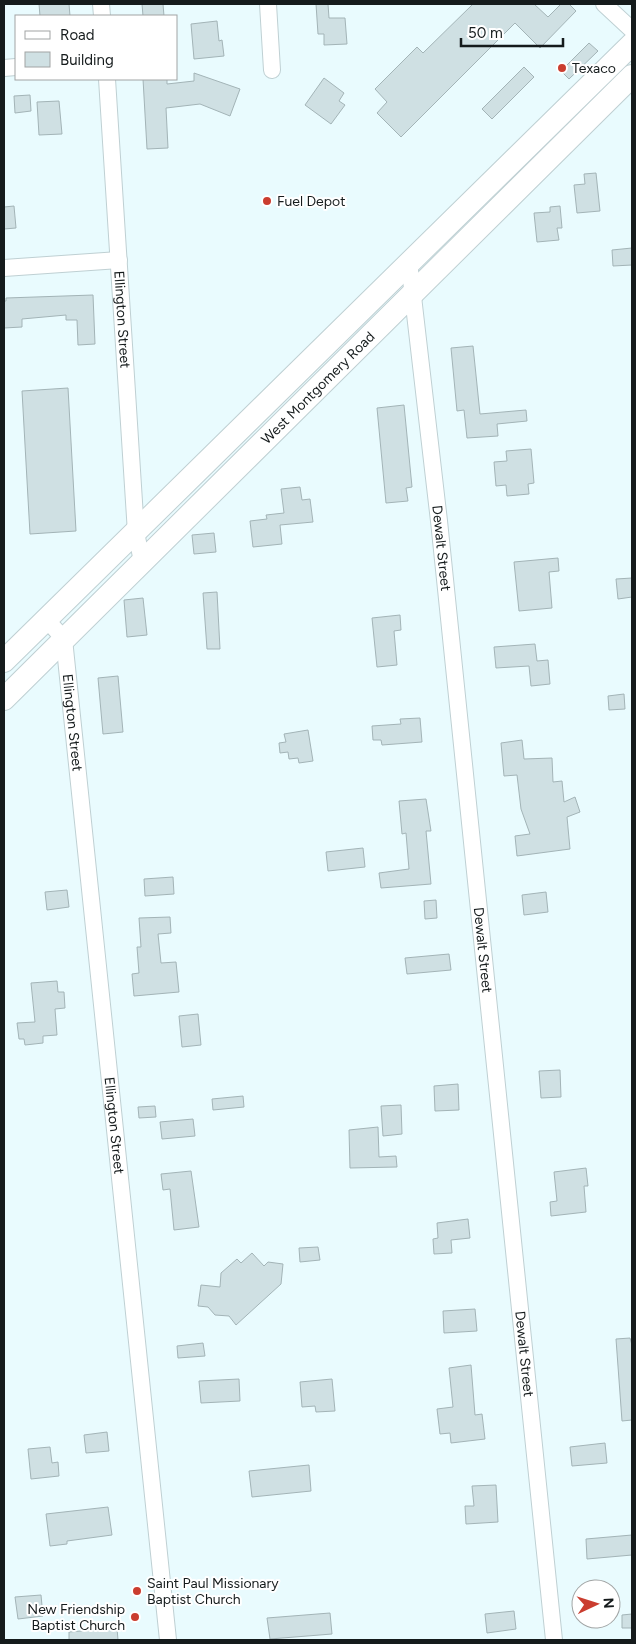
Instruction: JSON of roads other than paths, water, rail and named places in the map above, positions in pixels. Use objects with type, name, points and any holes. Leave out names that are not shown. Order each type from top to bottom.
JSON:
[{"type":"main road","name":"West Montgomery Road","points":[[4,661],[632,44]]},
{"type":"main road","name":"West Montgomery Road","points":[[4,699],[632,76]]},
{"type":"street","points":[[268,4],[272,70]]},
{"type":"street","points":[[604,4],[632,30]]},
{"type":"street","name":"Ellington Street","points":[[107,80],[136,533],[142,561]]},
{"type":"street","points":[[4,268],[119,260]]},
{"type":"street","name":"Dewalt Street","points":[[409,262],[439,521],[554,1640]]},
{"type":"street","points":[[46,619],[64,639]]},
{"type":"street","name":"Ellington Street","points":[[64,639],[168,1640]]},
{"type":"place","name":"Texaco","points":[[562,68]]},
{"type":"place","name":"Fuel Depot","points":[[267,201]]},
{"type":"place","name":"Saint Paul Missionary Baptist Church","points":[[137,1591]]},
{"type":"place","name":"New Friendship Baptist Church","points":[[135,1617]]}]
